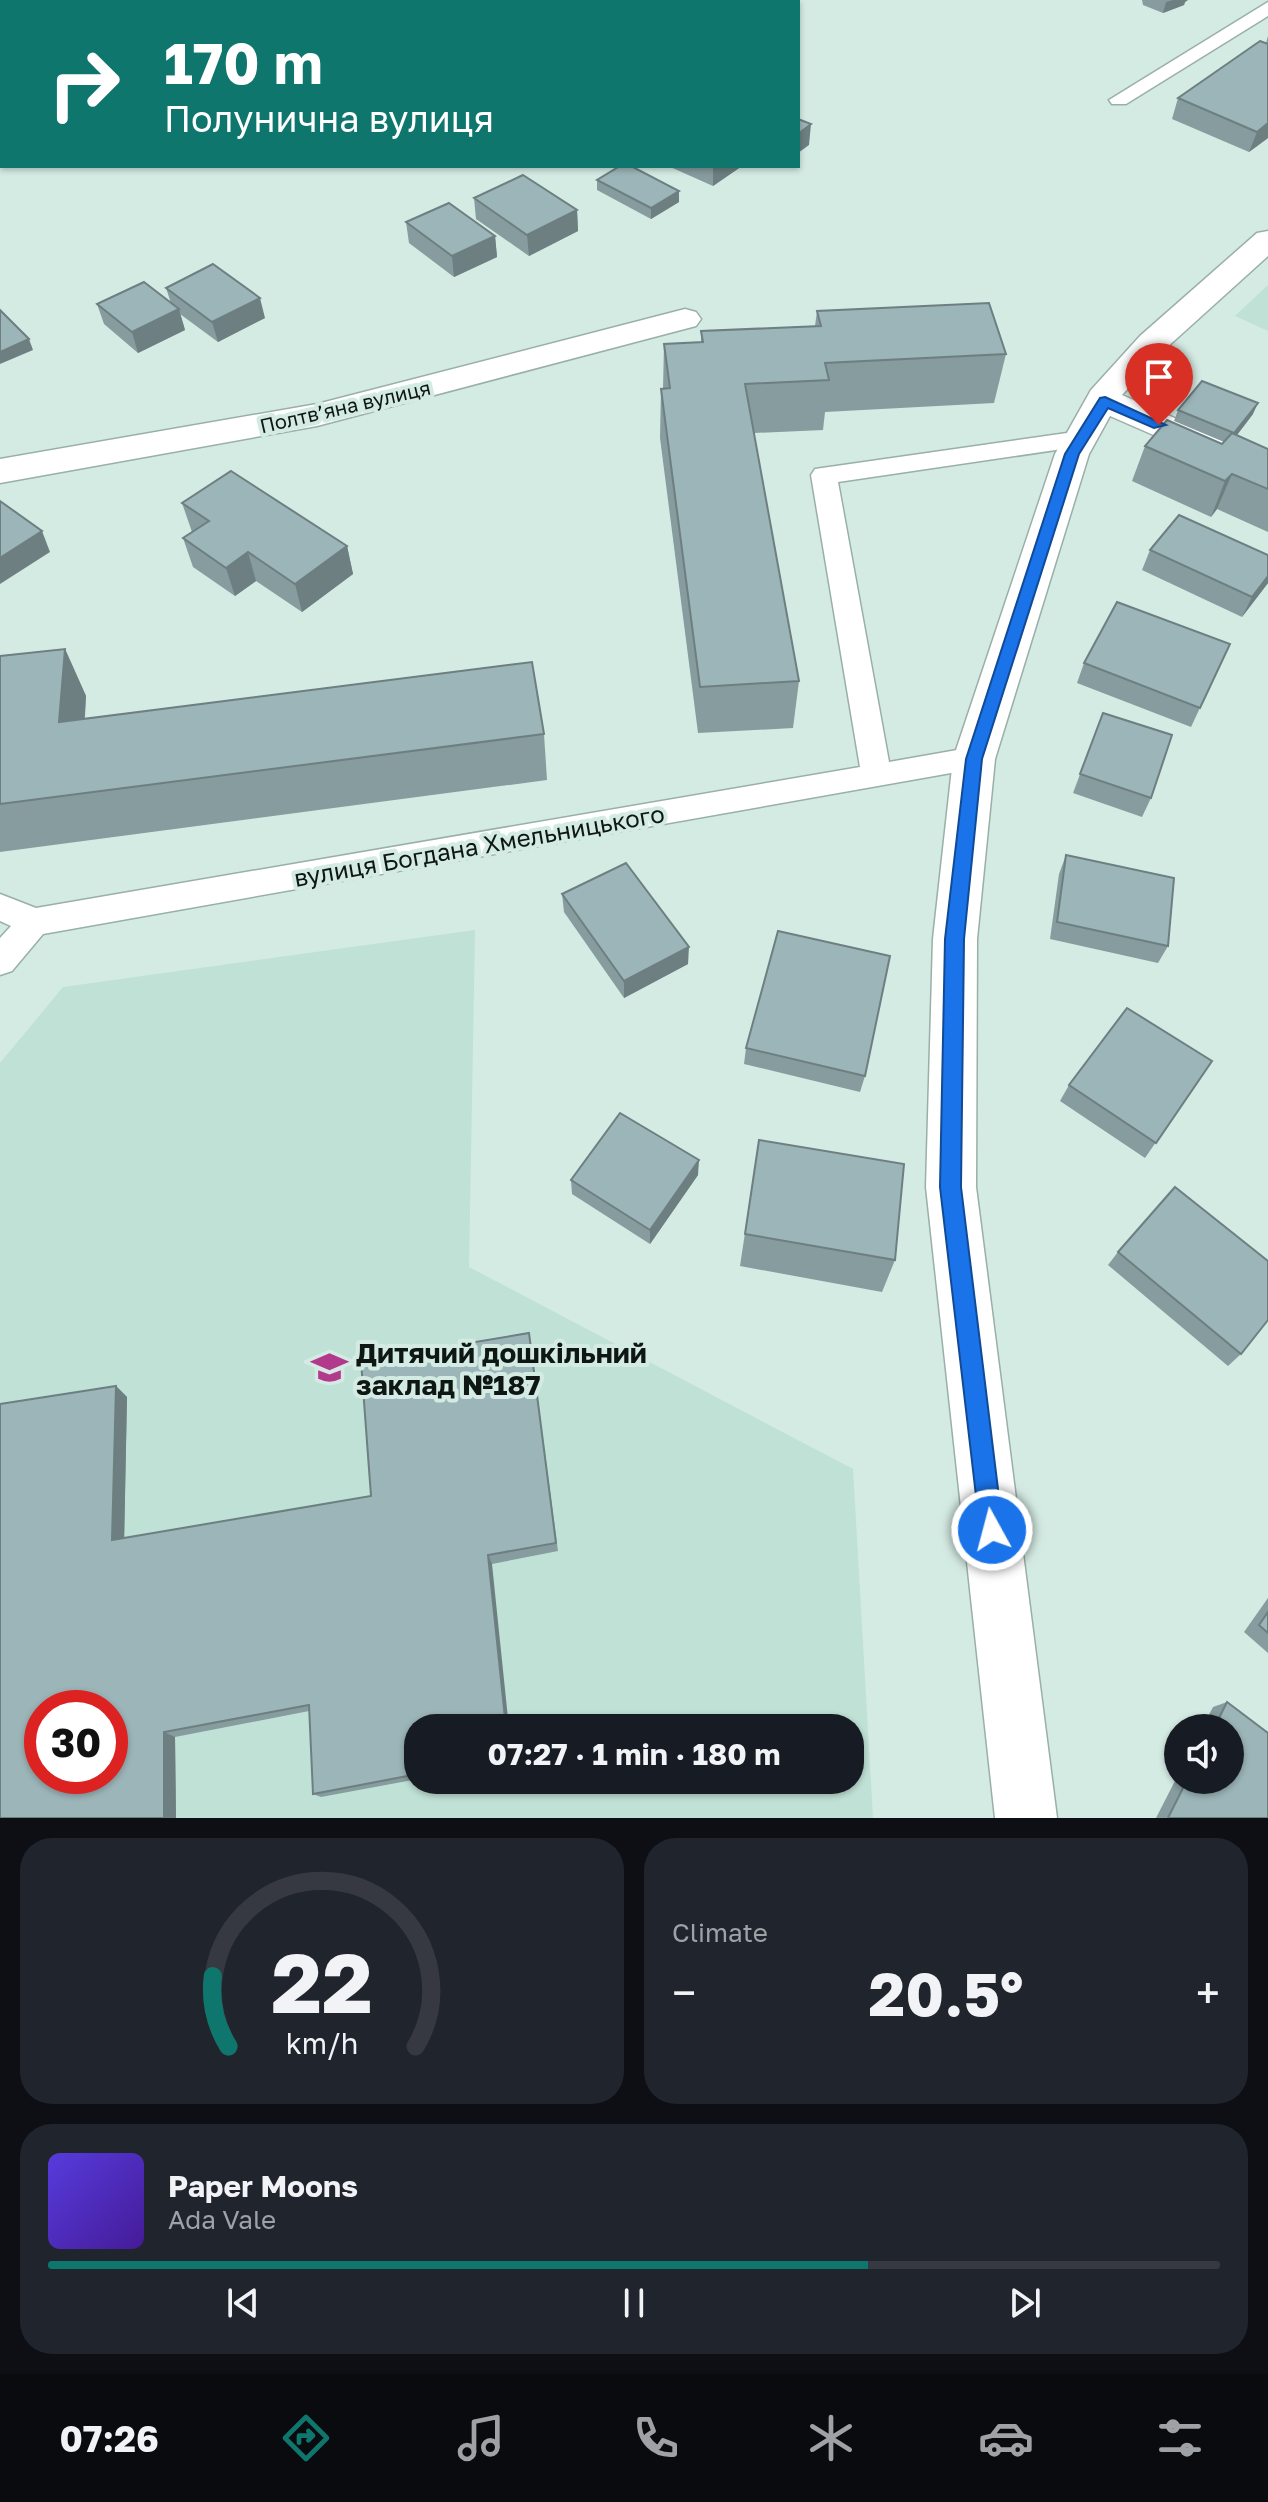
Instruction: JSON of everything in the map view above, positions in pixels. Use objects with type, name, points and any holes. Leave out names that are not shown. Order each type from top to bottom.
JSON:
[{"type":"street","points":[[1026,1818],[951,1187],[955,939],[974,759],[1072,454],[1105,401],[1108,390],[1152,343],[1268,240]]},
{"type":"street","name":"Полтвʼяна вулиця","points":[[0,471],[317,415],[685,319]]},
{"type":"street","points":[[1105,401],[1268,473]]},
{"type":"lane","points":[[1119,100],[1268,8]]},
{"type":"lane","points":[[877,776],[824,475],[1081,439]]},
{"type":"lane","name":"вулиця Богдана Хмельницького","points":[[34,922],[974,759]]},
{"type":"lane","points":[[0,907],[34,922],[0,961]]},
{"type":"shaded area","points":[[1268,285],[1268,331],[1235,316]]},
{"type":"shaded area","name":"Дитячий дошкільний заклад №187","points":[[475,930],[469,1267],[853,1469],[873,1818],[0,1818],[0,1063],[63,987]]},
{"type":"building","points":[[1260,41],[1268,44],[1268,123],[1257,132],[1178,98]]},
{"type":"building","points":[[800,120],[811,124],[800,132]]},
{"type":"building","points":[[617,168],[635,168],[679,191],[651,208],[597,180]]},
{"type":"building","points":[[523,175],[577,210],[527,235],[474,198]]},
{"type":"building","points":[[449,203],[495,236],[452,256],[406,222]]},
{"type":"building","points":[[213,264],[260,298],[212,322],[166,288]]},
{"type":"building","points":[[144,282],[179,309],[132,332],[97,304]]},
{"type":"building","points":[[989,303],[1006,354],[825,363],[829,380],[745,384],[799,681],[700,687],[661,389],[670,388],[664,344],[703,342],[701,331],[821,326],[817,311]]},
{"type":"building","points":[[0,310],[29,339],[0,352]]},
{"type":"building","points":[[1202,381],[1258,403],[1234,433],[1178,410]]},
{"type":"building","points":[[1167,420],[1222,444],[1232,433],[1268,449],[1268,489],[1232,474],[1225,481],[1145,446]]},
{"type":"building","points":[[231,471],[347,546],[295,584],[248,552],[226,568],[183,538],[209,521],[182,503]]},
{"type":"building","points":[[0,501],[42,531],[0,558]]},
{"type":"building","points":[[1179,515],[1268,555],[1268,576],[1252,597],[1150,550]]},
{"type":"building","points":[[1117,602],[1230,644],[1200,708],[1084,663]]},
{"type":"building","points":[[65,649],[59,722],[532,662],[544,734],[0,804],[0,656]]},
{"type":"building","points":[[1103,713],[1172,735],[1151,798],[1080,774]]},
{"type":"building","points":[[1066,855],[1174,878],[1168,946],[1057,922]]},
{"type":"building","points":[[626,863],[689,947],[624,981],[562,894]]},
{"type":"building","points":[[778,931],[890,956],[865,1076],[746,1048]]},
{"type":"building","points":[[1127,1008],[1212,1061],[1156,1143],[1069,1085]]},
{"type":"building","points":[[620,1113],[699,1160],[650,1230],[571,1180]]},
{"type":"building","points":[[759,1140],[904,1164],[895,1260],[745,1234]]},
{"type":"building","points":[[1175,1187],[1268,1261],[1268,1320],[1241,1354],[1118,1252]]},
{"type":"building","points":[[529,1333],[556,1543],[488,1555],[505,1714],[404,1714],[404,1777],[313,1794],[309,1705],[164,1732],[164,1818],[0,1818],[0,1404],[116,1386],[112,1540],[371,1496],[361,1361]]},
{"type":"building","points":[[1268,1612],[1268,1633],[1259,1625]]},
{"type":"building","points":[[1227,1702],[1243,1714],[1221,1714]]},
{"type":"building","points":[[1244,1715],[1268,1733],[1268,1818],[1168,1818],[1180,1794],[1244,1794]]},
{"type":"place","name":"Дитячий дошкільний заклад №187","points":[[330,1368]]},
{"type":"route","points":[[992,1530],[951,1187],[955,939],[974,759],[1072,454],[1105,401],[1159,425]]}]
